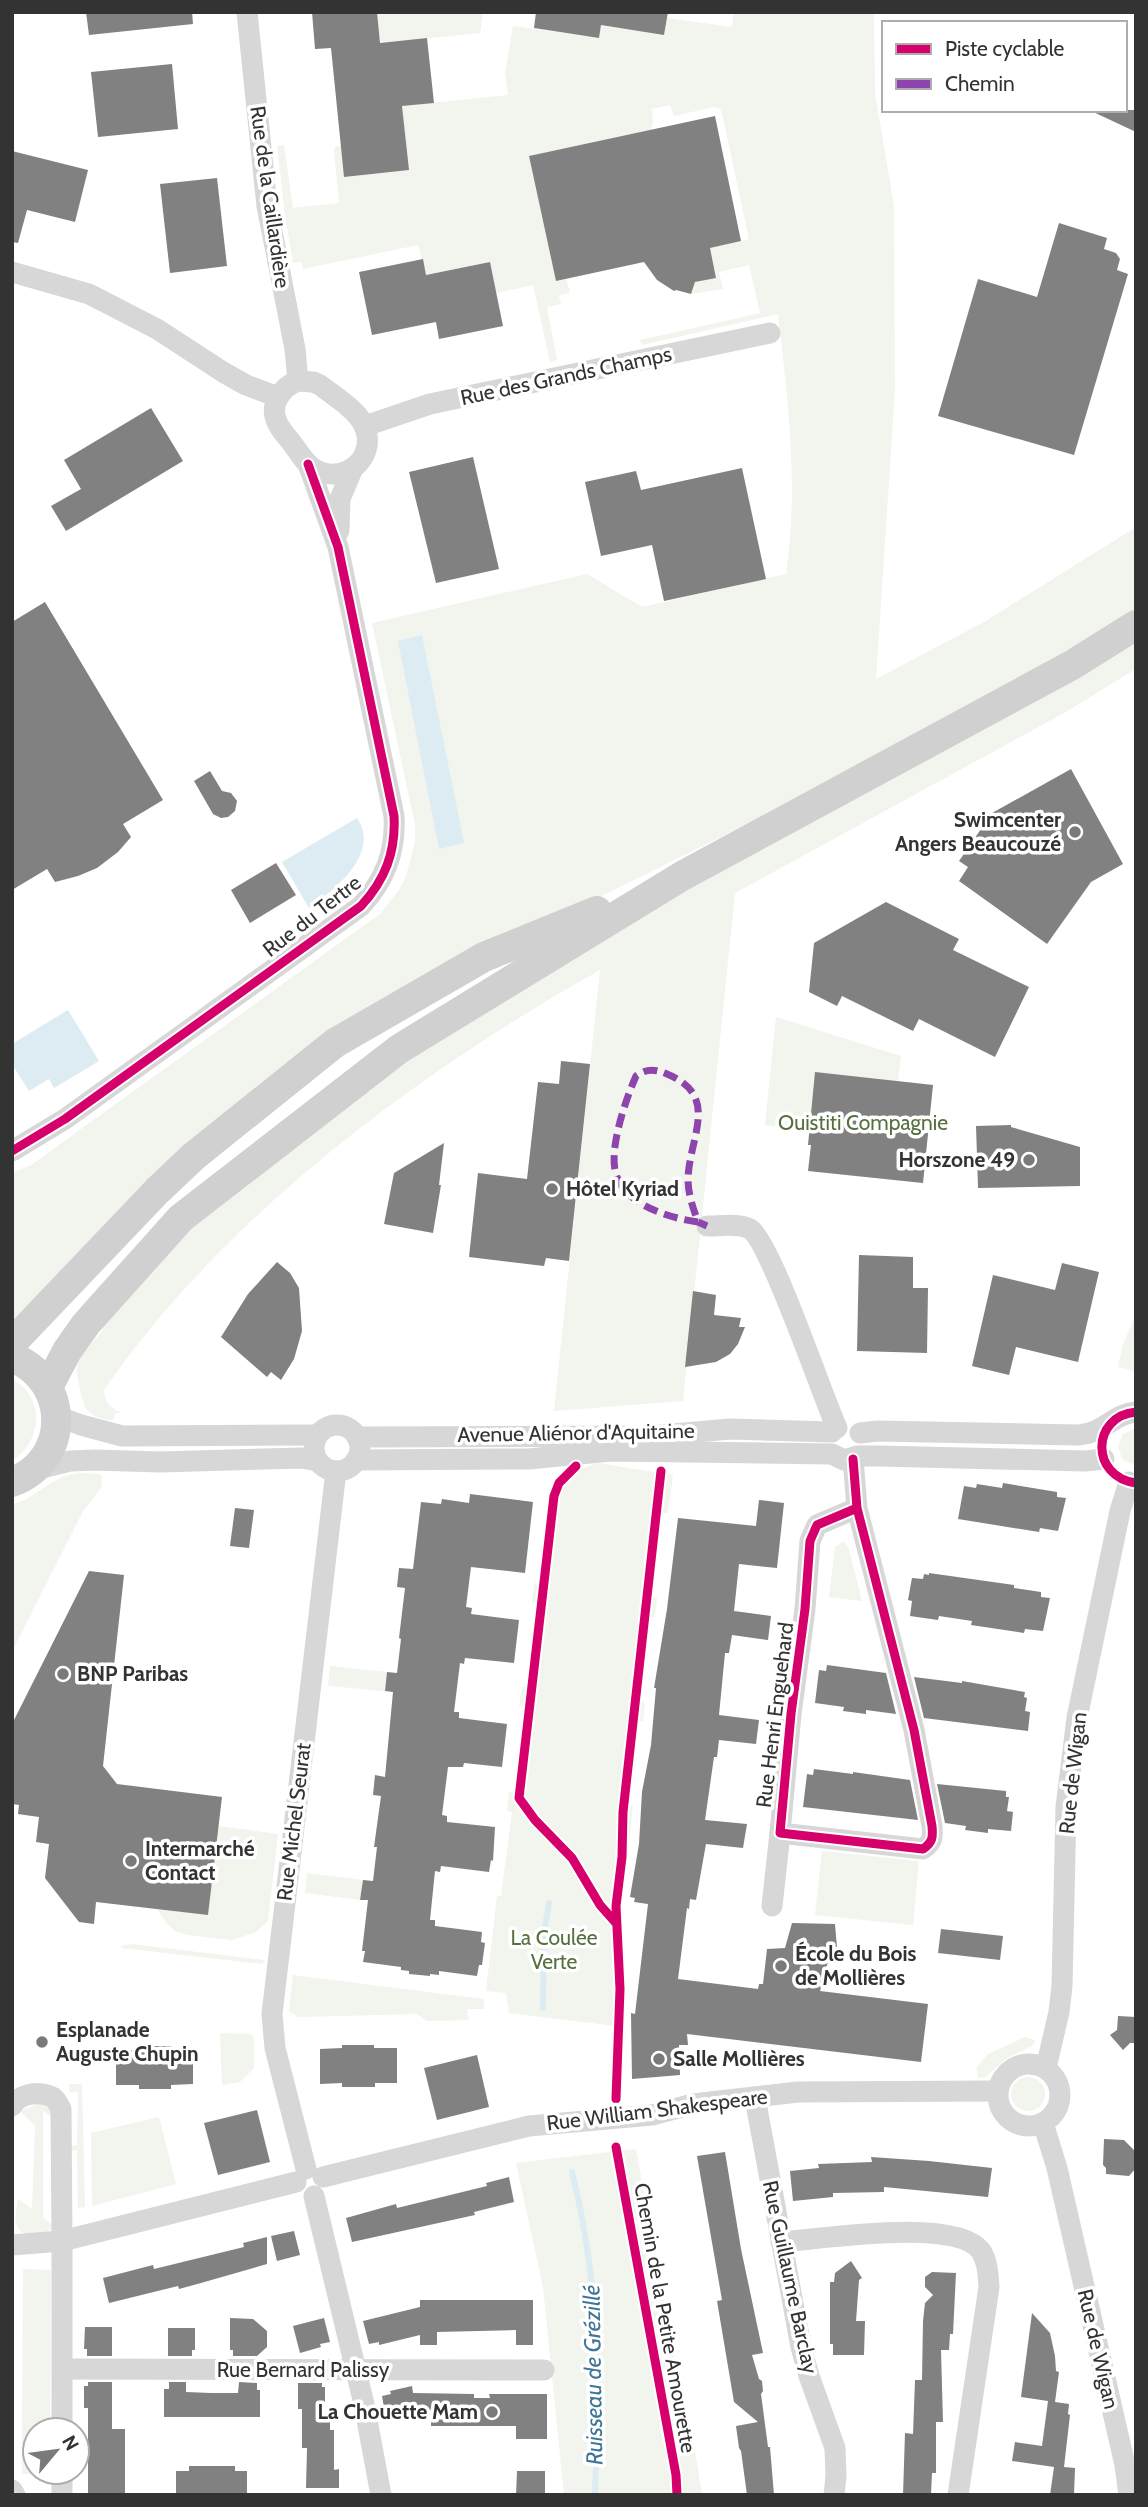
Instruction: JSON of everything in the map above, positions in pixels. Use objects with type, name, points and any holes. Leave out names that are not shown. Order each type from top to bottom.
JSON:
[{"type":"main road","points":[[48,1387],[67,1351],[86,1324],[181,1218],[399,1049],[682,876],[1072,665],[1136,625]]},
{"type":"main road","points":[[12,1343],[157,1191],[194,1156],[335,1043],[484,957],[682,876]]},
{"type":"main road","points":[[12,1357],[34,1370],[48,1387],[57,1416],[51,1446],[44,1459],[23,1476]]},
{"type":"street","name":"Rue de la Caillardière","points":[[247,12],[267,206],[295,349],[298,382]]},
{"type":"street","points":[[12,272],[89,294],[157,329],[246,385],[278,397]]},
{"type":"street","name":"Rue des Grands Champs","points":[[365,426],[430,404],[770,333]]},
{"type":"street","points":[[298,382],[320,385],[355,413],[365,426],[367,445],[364,454],[353,468],[338,474],[322,473],[307,464],[278,425],[275,411],[278,397],[286,388],[298,382]]},
{"type":"street","name":"Rue du Tertre","points":[[12,1151],[65,1119],[361,906],[378,886],[391,857],[394,816],[338,547],[307,464]]},
{"type":"street","name":"Rue du Tertre","points":[[338,547],[340,499],[353,468]]},
{"type":"street","points":[[707,1226],[747,1227],[757,1235],[778,1279],[819,1385],[834,1430],[828,1443],[847,1456],[863,1445],[860,1433]]},
{"type":"street","points":[[794,1430],[814,1409],[819,1385]]},
{"type":"street","name":"Avenue Aliénor d'Aquitaine","points":[[357,1437],[650,1436],[730,1429],[834,1430],[849,1426],[860,1433],[1079,1435],[1091,1433],[1120,1416],[1136,1412]]},
{"type":"street","points":[[23,1476],[70,1461],[95,1460],[160,1462],[302,1458],[344,1470],[356,1460],[360,1449],[357,1437],[345,1426],[337,1425],[330,1426],[317,1435],[122,1436],[57,1416]]},
{"type":"street","points":[[1110,1424],[1102,1441],[1104,1459],[1113,1474],[1132,1482]]},
{"type":"street","points":[[317,1435],[314,1448],[327,1466]]},
{"type":"street","name":"Avenue Aliénor d'Aquitaine","points":[[356,1460],[529,1460],[610,1451],[1085,1461],[1104,1459]]},
{"type":"street","name":"Rue Henri Enguehard","points":[[779,1833],[916,1850],[930,1844],[933,1838],[914,1730],[857,1508],[847,1456]]},
{"type":"street","name":"Rue Michel Seurat","points":[[309,2176],[275,2048],[272,2014],[327,1466]]},
{"type":"street","name":"Rue de Wigan","points":[[1046,2068],[1062,1986],[1066,1807],[1077,1718],[1120,1511],[1132,1482]]},
{"type":"street","name":"Rue Henri Enguehard","points":[[772,1906],[810,1541],[817,1525],[857,1508]]},
{"type":"street","points":[[1021,2064],[1046,2068],[1059,2085],[1058,2107],[1052,2116],[1032,2127],[1010,2121],[1002,2113],[998,2102],[997,2091],[1001,2079],[1010,2069],[1021,2064]]},
{"type":"street","name":"Rue William Shakespeare","points":[[12,2245],[62,2241],[309,2176],[529,2126],[616,2119],[660,2113],[693,2104],[798,2092],[997,2091]]},
{"type":"street","points":[[12,2106],[15,2101],[28,2095],[48,2095],[61,2109],[62,2416]]},
{"type":"street","name":"Rue Guillaume Barclay","points":[[754,2098],[801,2347],[808,2376],[835,2448],[834,2495]]},
{"type":"street","name":"Rue de Wigan","points":[[1043,2123],[1057,2168],[1125,2465],[1129,2495]]},
{"type":"street","points":[[309,2176],[323,2189],[314,2196],[356,2370],[380,2495]]},
{"type":"street","points":[[781,2242],[901,2232],[952,2235],[968,2240],[980,2250],[988,2266],[989,2287],[958,2495]]},
{"type":"street","name":"Rue Bernard Palissy","points":[[62,2369],[544,2370]]},
{"type":"street","points":[[12,2490],[15,2495]]},
{"type":"green space","points":[[377,12],[483,12],[480,33],[380,43]]},
{"type":"green space","points":[[734,12],[874,12],[875,93],[894,206],[895,390],[876,679],[984,622],[1136,527],[1136,609],[971,706],[803,796],[460,964],[409,992],[12,1322],[12,1173],[31,1165],[380,914],[399,890],[406,876],[415,842],[415,825],[372,623],[587,574],[642,607],[786,574],[792,476],[778,314],[642,345],[640,340],[760,313],[749,265],[719,272],[723,289],[691,294],[695,282],[716,277],[710,248],[749,239],[721,109],[714,107],[674,116],[670,105],[652,109],[651,130],[529,156],[556,281],[566,279],[570,292],[559,296],[561,304],[547,307],[557,360],[550,362],[533,285],[496,293],[490,262],[426,275],[418,245],[303,269],[302,262],[293,263],[277,146],[284,145],[293,208],[339,203],[334,150],[336,146],[341,146],[345,177],[408,170],[402,106],[508,95],[505,73],[513,26],[599,38],[601,25],[664,34],[667,18],[732,27]]},
{"type":"green space","points":[[1136,641],[1136,669],[1064,713],[735,893],[683,1401],[554,1411],[600,970],[462,1054],[328,1153],[265,1208],[206,1266],[152,1326],[104,1390],[109,1405],[123,1413],[115,1413],[114,1420],[98,1417],[88,1411],[82,1400],[77,1369],[81,1357],[103,1330],[96,1322],[140,1274],[268,1155],[543,969]]},
{"type":"green space","name":"Ouistiti Compagnie","points":[[776,1017],[901,1056],[898,1081],[933,1085],[923,1183],[808,1171],[811,1145],[809,1130],[765,1125]]},
{"type":"green space","points":[[1136,1314],[1136,1372],[1118,1367],[1123,1344]]},
{"type":"green space","points":[[12,1379],[31,1397],[36,1420],[29,1442],[22,1453],[12,1461]]},
{"type":"green space","points":[[1136,1428],[1136,1466],[1122,1459],[1118,1446],[1123,1434]]},
{"type":"green space","name":"La Coulée Verte","points":[[598,1463],[673,1475],[668,1513],[663,1513],[653,1597],[657,1598],[655,1617],[651,1617],[641,1701],[645,1703],[643,1721],[638,1721],[628,1805],[633,1806],[623,1900],[616,1906],[621,2002],[616,2026],[509,2013],[506,1993],[486,1991],[497,1896],[501,1896],[512,1812],[507,1811],[509,1792],[514,1792],[524,1707],[519,1706],[522,1687],[526,1687],[536,1603],[532,1602],[534,1583],[539,1584],[548,1503],[554,1491],[565,1480],[577,1471]]},
{"type":"green space","points":[[81,1473],[100,1474],[101,1488],[83,1511],[12,1652],[12,1505],[62,1477]]},
{"type":"green space","points":[[843,1542],[848,1546],[862,1601],[829,1597],[835,1547]]},
{"type":"green space","points":[[330,1666],[387,1672],[385,1691],[328,1686]]},
{"type":"green space","points":[[218,1826],[278,1834],[268,1921],[256,1932],[232,1940],[177,1932],[167,1924],[157,1909],[208,1915]]},
{"type":"green space","points":[[822,1851],[919,1861],[913,1925],[815,1915]]},
{"type":"green space","points":[[307,1873],[363,1880],[360,1900],[305,1893]]},
{"type":"green space","points":[[132,1944],[264,1960],[263,1964],[121,1948]]},
{"type":"green space","points":[[293,1975],[484,1999],[484,2009],[467,2009],[469,2020],[427,2021],[417,2014],[298,2017],[289,2011]]},
{"type":"green space","points":[[220,2033],[251,2034],[254,2038],[254,2068],[240,2082],[222,2085]]},
{"type":"green space","points":[[1025,2037],[1035,2040],[1033,2045],[1004,2060],[986,2077],[978,2078],[977,2067],[988,2054]]},
{"type":"green space","points":[[1028,2077],[1040,2082],[1045,2094],[1040,2106],[1028,2111],[1016,2106],[1011,2094],[1016,2082]]},
{"type":"green space","points":[[69,2084],[82,2084],[85,2207],[78,2208],[77,2150],[69,2151],[69,2146],[77,2145],[78,2092],[69,2092]]},
{"type":"green space","points":[[41,2103],[49,2105],[57,2120],[43,2111],[43,2217],[54,2227],[39,2235],[27,2235],[18,2228],[16,2213],[18,2199],[32,2209],[35,2126],[20,2111]]},
{"type":"green space","points":[[159,2117],[176,2184],[92,2206],[91,2133]]},
{"type":"green space","points":[[636,2149],[702,2495],[564,2495],[543,2287],[516,2163]]},
{"type":"green space","points":[[23,2269],[51,2270],[50,2416],[22,2416]]},
{"type":"shaded area","points":[[422,635],[464,843],[439,849],[398,641]]},
{"type":"shaded area","points":[[357,818],[363,831],[359,858],[342,881],[309,908],[282,862]]},
{"type":"shaded area","points":[[68,1010],[99,1061],[54,1088],[49,1079],[29,1091],[12,1064],[12,1044]]},
{"type":"building","points":[[86,12],[192,12],[193,24],[89,35]]},
{"type":"building","points":[[312,12],[377,12],[380,43],[427,38],[434,103],[402,106],[409,170],[344,177],[331,48],[315,49]]},
{"type":"building","points":[[536,12],[668,12],[664,35],[601,25],[599,38],[534,28]]},
{"type":"building","points":[[172,64],[178,129],[98,137],[91,72]]},
{"type":"building","points":[[1136,110],[1136,132],[1093,112]]},
{"type":"building","points":[[715,116],[741,241],[710,248],[716,278],[695,282],[691,294],[674,291],[657,280],[644,262],[556,281],[529,156]]},
{"type":"building","points":[[12,151],[88,170],[75,222],[27,210],[18,243],[12,242]]},
{"type":"building","points":[[217,178],[227,266],[170,273],[160,184]]},
{"type":"building","points":[[1059,223],[1107,238],[1104,249],[1116,253],[1120,259],[1117,270],[1128,274],[1074,455],[938,416],[978,279],[1037,297]]},
{"type":"building","points":[[423,259],[426,275],[490,262],[503,326],[439,339],[436,322],[372,335],[359,272]]},
{"type":"building","points":[[151,408],[183,461],[66,531],[51,506],[81,489],[64,460]]},
{"type":"building","points":[[473,457],[499,569],[436,583],[409,472]]},
{"type":"building","points":[[742,468],[766,579],[664,601],[652,545],[601,556],[585,482],[636,471],[641,490]]},
{"type":"building","points":[[45,602],[163,800],[123,824],[131,837],[118,852],[97,868],[55,882],[47,869],[12,890],[12,622]]},
{"type":"building","points":[[1071,769],[1123,864],[1091,882],[1047,944],[959,881],[968,867],[959,861],[992,813]]},
{"type":"building","points":[[210,771],[222,791],[231,793],[237,801],[235,811],[228,817],[221,818],[213,814],[194,781]]},
{"type":"building","points":[[276,863],[296,895],[250,923],[231,890]]},
{"type":"building","points":[[886,902],[959,939],[953,950],[1029,987],[995,1057],[919,1019],[913,1031],[842,996],[837,1006],[809,992],[814,943]]},
{"type":"building","points":[[561,1061],[590,1064],[569,1261],[546,1258],[544,1266],[469,1257],[478,1173],[527,1179],[538,1082],[559,1084]]},
{"type":"building","name":"Ouistiti Compagnie","points":[[815,1072],[933,1085],[923,1183],[808,1171]]},
{"type":"building","points":[[1011,1125],[1080,1147],[1080,1186],[978,1188],[976,1126]]},
{"type":"building","points":[[444,1143],[441,1185],[433,1233],[384,1224],[394,1173]]},
{"type":"building","points":[[859,1255],[913,1257],[913,1288],[928,1288],[927,1353],[857,1351]]},
{"type":"building","points":[[277,1262],[290,1273],[299,1288],[302,1331],[294,1359],[281,1380],[271,1372],[267,1377],[221,1337],[248,1294]]},
{"type":"building","points":[[1062,1263],[1099,1272],[1078,1362],[1016,1347],[1009,1375],[972,1366],[993,1275],[1055,1290]]},
{"type":"building","points":[[693,1291],[716,1295],[714,1315],[741,1318],[739,1327],[745,1327],[738,1344],[730,1354],[716,1362],[685,1367]]},
{"type":"building","points":[[1003,1483],[1057,1492],[1057,1497],[1066,1498],[1058,1531],[1040,1528],[1039,1532],[958,1519],[964,1486],[976,1488],[977,1484],[1002,1488]]},
{"type":"building","points":[[470,1494],[533,1502],[525,1573],[471,1567],[466,1607],[472,1608],[471,1614],[519,1620],[514,1663],[465,1658],[464,1664],[460,1663],[454,1712],[459,1712],[459,1718],[507,1724],[502,1767],[464,1763],[463,1767],[448,1767],[442,1815],[447,1816],[447,1822],[495,1827],[493,1861],[491,1860],[489,1872],[441,1866],[440,1872],[435,1871],[430,1920],[435,1920],[435,1926],[482,1932],[481,1942],[485,1943],[482,1965],[479,1965],[477,1976],[439,1971],[439,1975],[430,1976],[409,1974],[409,1971],[401,1970],[401,1967],[363,1962],[368,1900],[360,1900],[363,1880],[373,1881],[377,1847],[374,1847],[381,1796],[373,1795],[375,1775],[385,1777],[393,1692],[385,1691],[387,1672],[397,1673],[401,1639],[405,1588],[397,1587],[399,1568],[413,1569],[421,1502],[441,1504],[442,1499],[469,1503]]},
{"type":"building","points":[[759,1500],[784,1503],[777,1568],[739,1564],[734,1611],[771,1616],[768,1640],[732,1635],[729,1653],[725,1653],[719,1715],[759,1720],[756,1744],[719,1740],[705,1820],[747,1824],[743,1848],[706,1844],[696,1900],[690,1899],[689,1909],[687,1908],[678,1979],[758,1989],[759,1984],[763,1984],[767,1949],[785,1948],[792,1923],[835,1924],[837,1948],[832,1947],[820,1991],[928,2004],[921,2062],[687,2034],[688,2045],[679,2045],[680,2075],[632,2079],[631,2013],[635,2014],[648,1904],[634,1902],[635,1898],[630,1897],[639,1844],[642,1792],[651,1745],[654,1688],[678,1518],[756,1526]]},
{"type":"building","points":[[235,1508],[254,1510],[249,1548],[230,1546]]},
{"type":"building","points":[[89,1571],[124,1575],[103,1766],[117,1784],[222,1797],[208,1915],[96,1902],[94,1924],[79,1922],[45,1878],[49,1844],[36,1842],[39,1817],[18,1814],[19,1805],[12,1804],[12,1724]]},
{"type":"building","points":[[924,1574],[1014,1585],[1014,1588],[1041,1592],[1041,1597],[1050,1598],[1043,1631],[1025,1629],[1024,1633],[971,1625],[972,1621],[939,1616],[938,1620],[910,1616],[912,1601],[908,1600],[912,1578],[923,1579]]},
{"type":"building","points":[[827,1665],[886,1673],[896,1714],[866,1710],[866,1714],[843,1711],[844,1707],[815,1703],[819,1670],[826,1671]]},
{"type":"building","points":[[914,1677],[962,1681],[1025,1692],[1025,1711],[1030,1712],[1028,1731],[924,1718]]},
{"type":"building","points":[[814,1769],[910,1780],[918,1820],[803,1807],[807,1774],[813,1775]]},
{"type":"building","points":[[937,1784],[1006,1791],[1006,1797],[1009,1797],[1007,1811],[1013,1812],[1011,1831],[988,1829],[988,1833],[965,1830],[966,1826],[945,1823]]},
{"type":"building","points":[[941,1929],[1003,1936],[1000,1960],[938,1953]]},
{"type":"building","points":[[1118,2016],[1136,2017],[1136,2043],[1130,2043],[1123,2050],[1110,2035],[1117,2030]]},
{"type":"building","points":[[342,2045],[397,2048],[397,2083],[375,2083],[375,2087],[342,2087],[342,2083],[320,2084],[320,2049],[342,2048]]},
{"type":"building","points":[[139,2046],[171,2046],[171,2050],[193,2049],[193,2084],[171,2085],[171,2089],[139,2089],[139,2085],[116,2085],[116,2050],[138,2050]]},
{"type":"building","points":[[477,2055],[489,2107],[437,2120],[424,2068]]},
{"type":"building","points":[[257,2110],[270,2162],[218,2175],[204,2123]]},
{"type":"building","points":[[1104,2139],[1124,2140],[1136,2152],[1136,2168],[1129,2176],[1106,2174],[1103,2165]]},
{"type":"building","points":[[725,2152],[741,2249],[763,2353],[752,2355],[762,2381],[761,2394],[770,2447],[774,2495],[747,2495],[736,2426],[758,2422],[734,2402],[717,2301],[722,2300],[697,2156]]},
{"type":"building","points":[[871,2157],[992,2168],[988,2197],[884,2187],[884,2192],[833,2193],[833,2197],[793,2201],[790,2171],[819,2168],[818,2164],[872,2162]]},
{"type":"building","points":[[509,2177],[514,2202],[474,2212],[475,2215],[352,2242],[346,2218],[396,2204],[397,2208],[487,2186],[486,2183]]},
{"type":"building","points":[[294,2231],[300,2255],[277,2261],[271,2236]]},
{"type":"building","points":[[267,2237],[267,2264],[179,2289],[178,2286],[109,2303],[103,2278],[153,2265],[154,2269],[244,2247],[243,2243]]},
{"type":"building","points":[[851,2261],[862,2278],[859,2280],[856,2321],[865,2321],[864,2355],[833,2355],[833,2344],[830,2344],[830,2282],[834,2282],[835,2273]]},
{"type":"building","points":[[932,2272],[956,2273],[953,2334],[950,2334],[949,2350],[941,2350],[943,2422],[936,2422],[936,2473],[932,2473],[931,2495],[903,2495],[905,2433],[913,2434],[915,2380],[922,2380],[925,2303],[933,2295],[925,2287],[925,2277]]},
{"type":"building","points":[[420,2300],[533,2300],[533,2345],[516,2345],[516,2330],[437,2332],[437,2345],[420,2345],[420,2335],[379,2345],[379,2342],[369,2344],[363,2321],[420,2307]]},
{"type":"building","points":[[1032,2313],[1050,2333],[1056,2371],[1059,2372],[1055,2402],[1069,2404],[1064,2467],[1075,2468],[1074,2495],[1050,2495],[1054,2467],[1012,2461],[1015,2442],[1042,2446],[1048,2401],[1021,2397]]},
{"type":"building","points":[[230,2318],[253,2319],[267,2331],[267,2347],[257,2356],[233,2356],[233,2350],[230,2350]]},
{"type":"building","points":[[324,2318],[330,2342],[300,2353],[293,2326]]},
{"type":"building","points":[[85,2327],[112,2327],[112,2356],[87,2356],[87,2349],[84,2349]]},
{"type":"building","points":[[168,2328],[195,2328],[195,2350],[192,2350],[192,2356],[168,2356]]},
{"type":"building","points":[[88,2382],[112,2382],[112,2429],[125,2429],[125,2495],[88,2495],[88,2486],[91,2486],[91,2416],[88,2416],[88,2408],[84,2408],[84,2386],[88,2386]]},
{"type":"building","points":[[169,2382],[186,2382],[186,2392],[211,2393],[238,2393],[239,2382],[257,2383],[257,2390],[260,2390],[260,2417],[164,2417],[164,2389],[169,2389]]},
{"type":"building","points":[[298,2383],[322,2383],[322,2387],[325,2387],[325,2417],[330,2417],[330,2430],[334,2430],[334,2470],[339,2469],[339,2488],[306,2488],[307,2448],[302,2448],[302,2409],[298,2409]]},
{"type":"building","points":[[412,2386],[413,2393],[474,2394],[474,2398],[490,2398],[489,2394],[547,2394],[547,2439],[516,2439],[516,2426],[431,2426],[431,2410],[386,2419],[382,2396],[391,2394],[390,2391]]},
{"type":"building","points":[[189,2466],[235,2466],[235,2471],[247,2471],[247,2495],[176,2495],[176,2471],[189,2471]]},
{"type":"building","points":[[517,2471],[545,2471],[545,2495],[516,2495]]},
{"type":"waterway","name":"Ruisseau de Grézillé","points":[[543,2008],[544,1933],[549,1903]]},
{"type":"waterway","name":"Ruisseau de Grézillé","points":[[572,2172],[590,2266],[596,2329],[598,2425],[595,2495]]},
{"type":"marked path","points":[[698,1222],[674,1217],[648,1207],[626,1192],[619,1182],[614,1160],[617,1135],[636,1076],[644,1072],[655,1070],[683,1083],[693,1094],[698,1106],[688,1185],[698,1222],[707,1226]]},
{"type":"cycle path","points":[[12,1151],[65,1119],[361,906],[383,876],[391,853],[394,816],[338,547],[308,464]]},
{"type":"cycle path","points":[[1136,1412],[1121,1416],[1111,1424],[1104,1435],[1102,1447],[1110,1470],[1121,1478],[1136,1483]]},
{"type":"cycle path","points":[[853,1459],[857,1508],[914,1730],[932,1826],[932,1839],[923,1849],[780,1833],[810,1541],[817,1525],[857,1508]]},
{"type":"cycle path","points":[[576,1466],[559,1483],[554,1496],[519,1798],[535,1820],[572,1858],[600,1905],[616,1923]]},
{"type":"cycle path","points":[[616,2099],[620,1989],[616,1906],[622,1857],[623,1812],[661,1471]]},
{"type":"cycle path","name":"Chemin de la Petite Amourette","points":[[616,2147],[676,2475],[677,2495]]},
{"type":"place","name":"Swimcenter Angers Beaucouzé","points":[[1075,832]]},
{"type":"place","name":"Horszone 49","points":[[1029,1160]]},
{"type":"place","name":"Hôtel Kyriad","points":[[552,1189]]},
{"type":"place","name":"BNP Paribas","points":[[63,1674]]},
{"type":"place","name":"Intermarché Contact","points":[[131,1861]]},
{"type":"place","name":"École du Bois de Mollières","points":[[781,1966]]},
{"type":"place","name":"Esplanade Auguste Chupin","points":[[42,2042]]},
{"type":"place","name":"Salle Mollières","points":[[659,2059]]},
{"type":"place","name":"La Chouette Mam","points":[[492,2412]]}]
